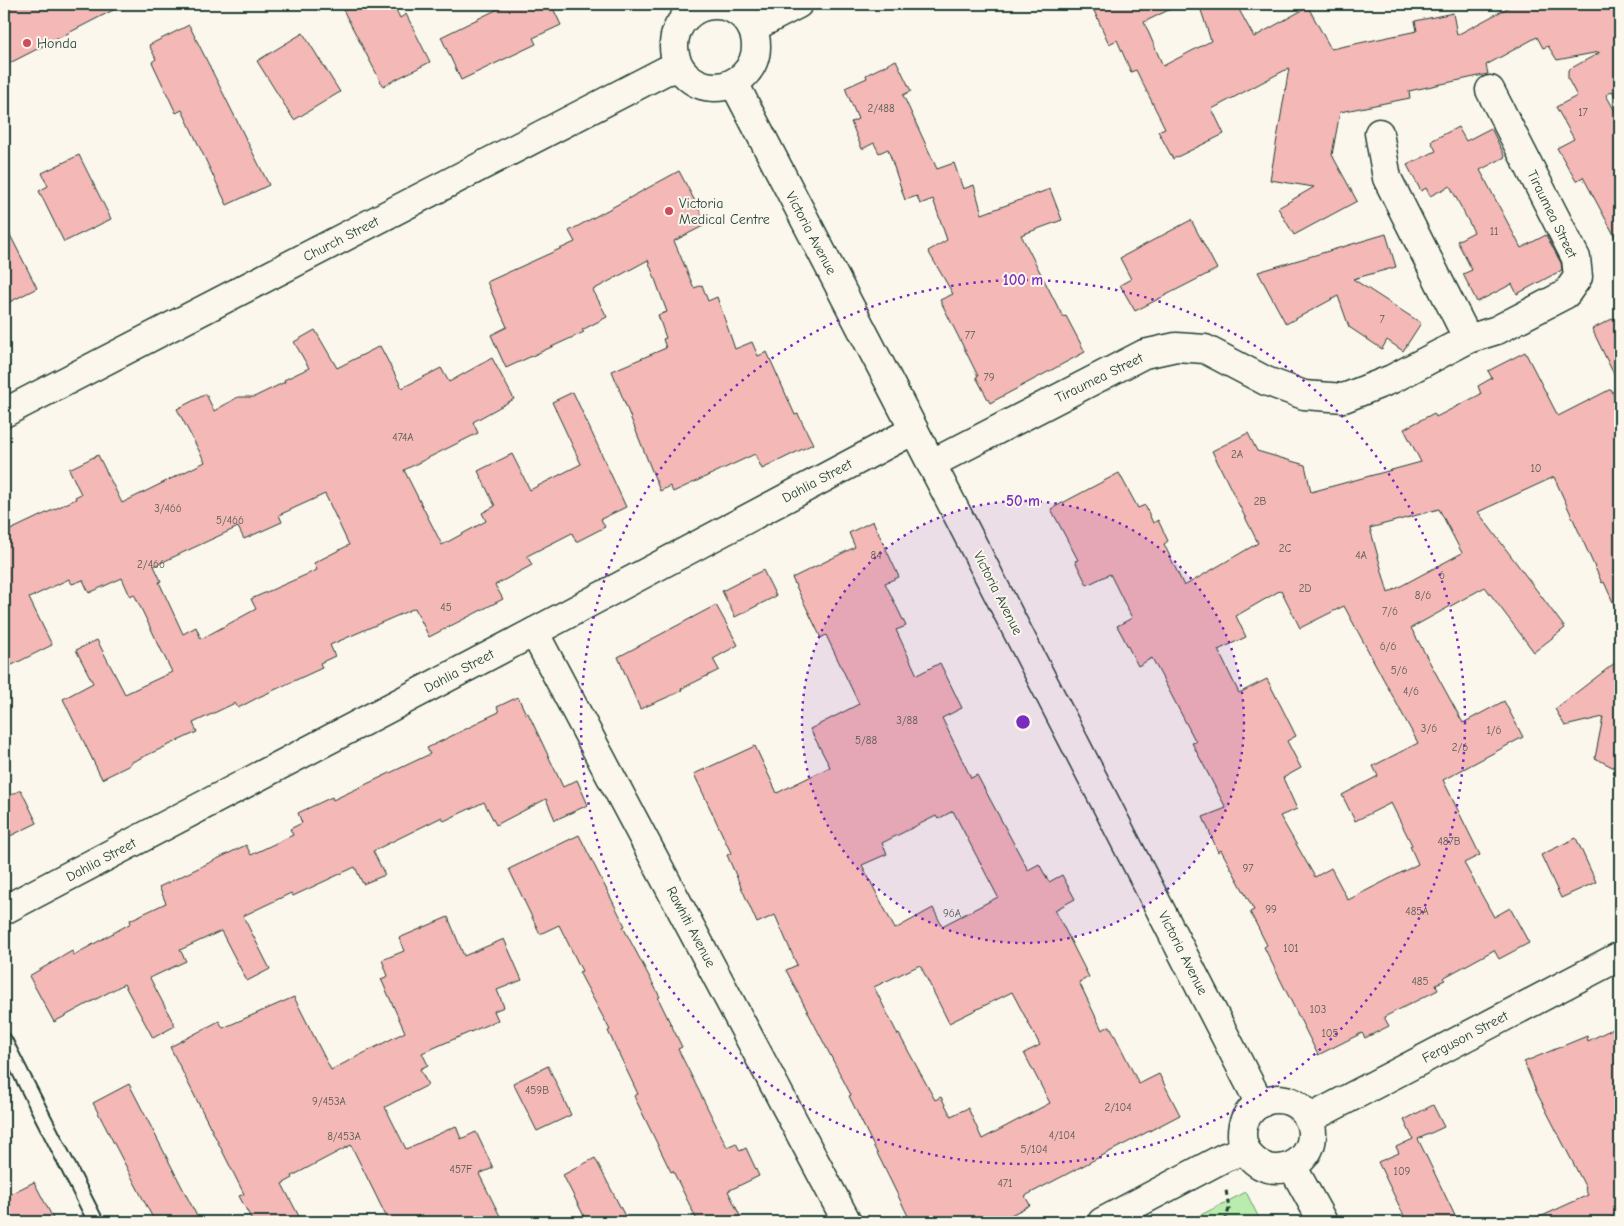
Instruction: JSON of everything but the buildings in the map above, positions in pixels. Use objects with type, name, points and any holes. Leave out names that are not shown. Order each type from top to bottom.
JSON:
[{"type":"street","points":[[721,4],[734,8],[745,16],[752,28],[756,40],[756,52],[752,65],[734,83],[722,86],[704,85],[688,78],[680,68],[674,56],[673,42],[677,29],[693,6],[721,4]]},
{"type":"street","points":[[752,28],[798,4]]},
{"type":"street","name":"Church Street","points":[[4,413],[665,71],[680,68]]},
{"type":"street","name":"Victoria Avenue","points":[[734,83],[1260,1104]]},
{"type":"street","name":"Tiraumea Street","points":[[931,464],[1144,354],[1176,347],[1205,349],[1266,381],[1304,395],[1344,398],[1392,378],[1468,339],[1497,330],[1566,294],[1578,277],[1576,258],[1490,90]]},
{"type":"street","points":[[1379,133],[1387,178],[1468,339]]},
{"type":"street","name":"Dahlia Street","points":[[4,910],[914,430]]},
{"type":"street","name":"Rawhiti Avenue","points":[[534,632],[847,1222]]},
{"type":"street","name":"Ferguson Street","points":[[1309,1119],[1620,956]]},
{"type":"street","points":[[1284,1100],[1298,1107],[1309,1119],[1313,1134],[1309,1150],[1299,1162],[1292,1166],[1275,1169],[1266,1167],[1258,1164],[1246,1150],[1242,1138],[1244,1124],[1250,1113],[1260,1104],[1284,1100]]},
{"type":"street","points":[[1102,1222],[1225,1157],[1246,1150]]},
{"type":"street","points":[[1292,1166],[1323,1222]]},
{"type":"lane","points":[[4,1040],[96,1222]]},
{"type":"green space","points":[[1246,1192],[1261,1222],[1187,1222]]},
{"type":"place","name":"Honda","points":[[27,43]]},
{"type":"place","name":"Victoria Medical Centre","points":[[669,211]]}]
